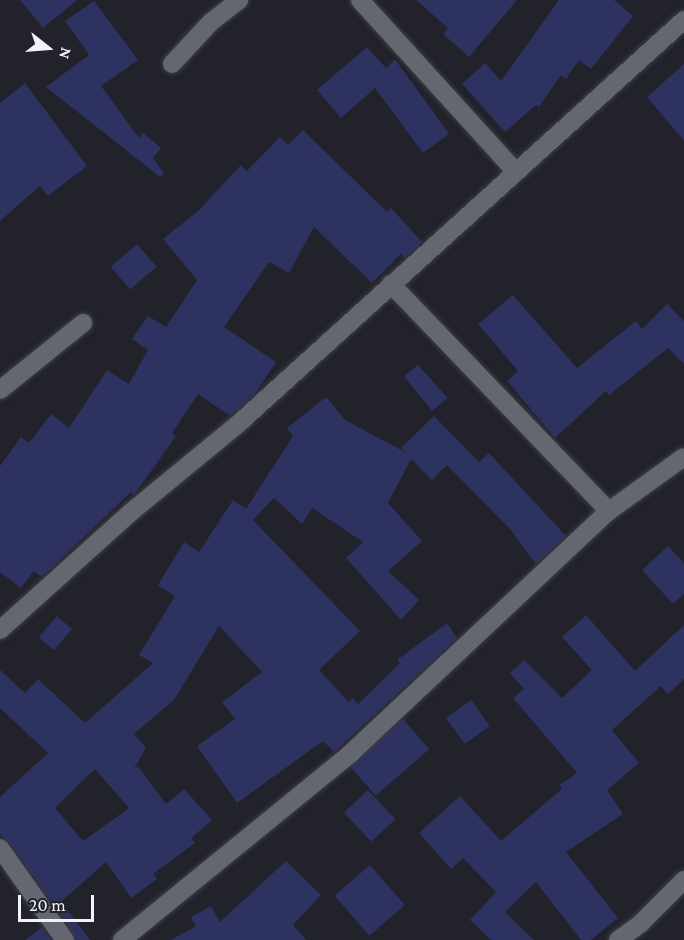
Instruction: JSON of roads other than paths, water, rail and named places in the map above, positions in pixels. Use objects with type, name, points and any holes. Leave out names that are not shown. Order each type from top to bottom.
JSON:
[{"type":"street","points":[[172,64],[211,22],[239,0]]},
{"type":"street","points":[[360,0],[515,171]]},
{"type":"street","points":[[0,630],[132,512],[238,424],[684,20]]},
{"type":"street","points":[[391,284],[609,511]]},
{"type":"street","points":[[0,390],[83,323]]},
{"type":"street","points":[[122,940],[351,753],[609,511],[684,457]]},
{"type":"street","points":[[0,848],[64,940]]},
{"type":"street","points":[[618,940],[641,923],[684,880]]}]
